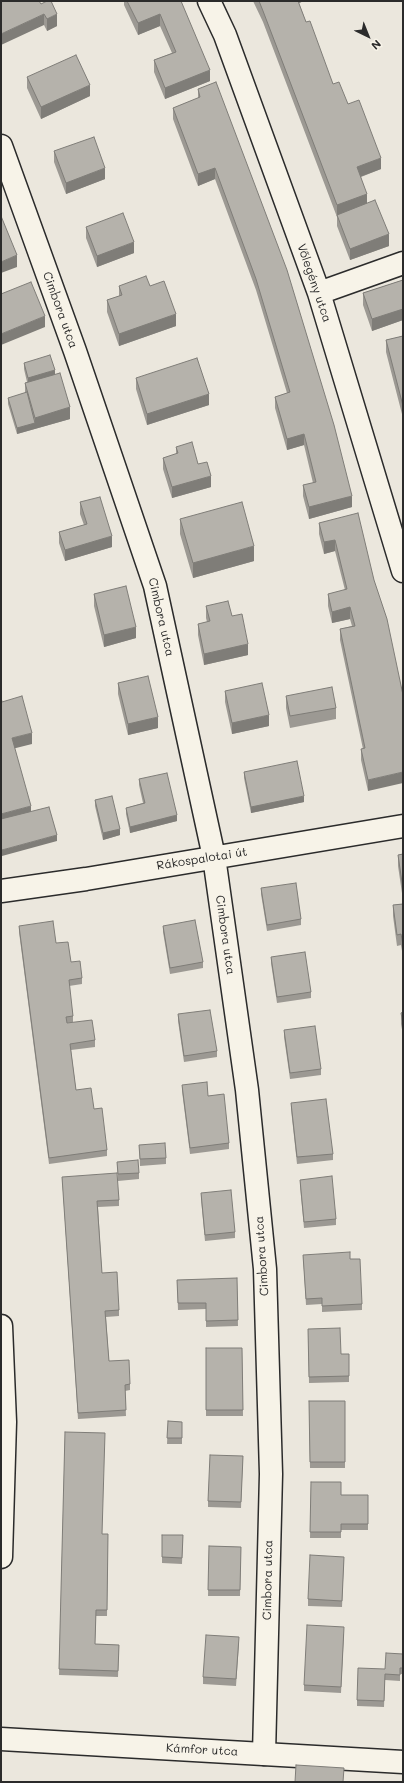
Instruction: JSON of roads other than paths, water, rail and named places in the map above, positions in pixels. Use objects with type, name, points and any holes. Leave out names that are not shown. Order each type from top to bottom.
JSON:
[{"type":"street","name":"Vőlegény utca","points":[[209,1],[225,35],[319,293],[403,571]]},
{"type":"street","name":"Cimbora utca","points":[[1,146],[75,351],[155,586],[214,857],[247,1090],[265,1269],[271,1474],[264,1754]]},
{"type":"street","points":[[319,293],[403,264]]},
{"type":"street","name":"Rákospalotai út","points":[[1,890],[86,879],[403,826]]},
{"type":"street","points":[[1,1326],[5,1422],[1,1557]]},
{"type":"street","name":"Kámfor utca","points":[[1,1739],[403,1762]]}]
